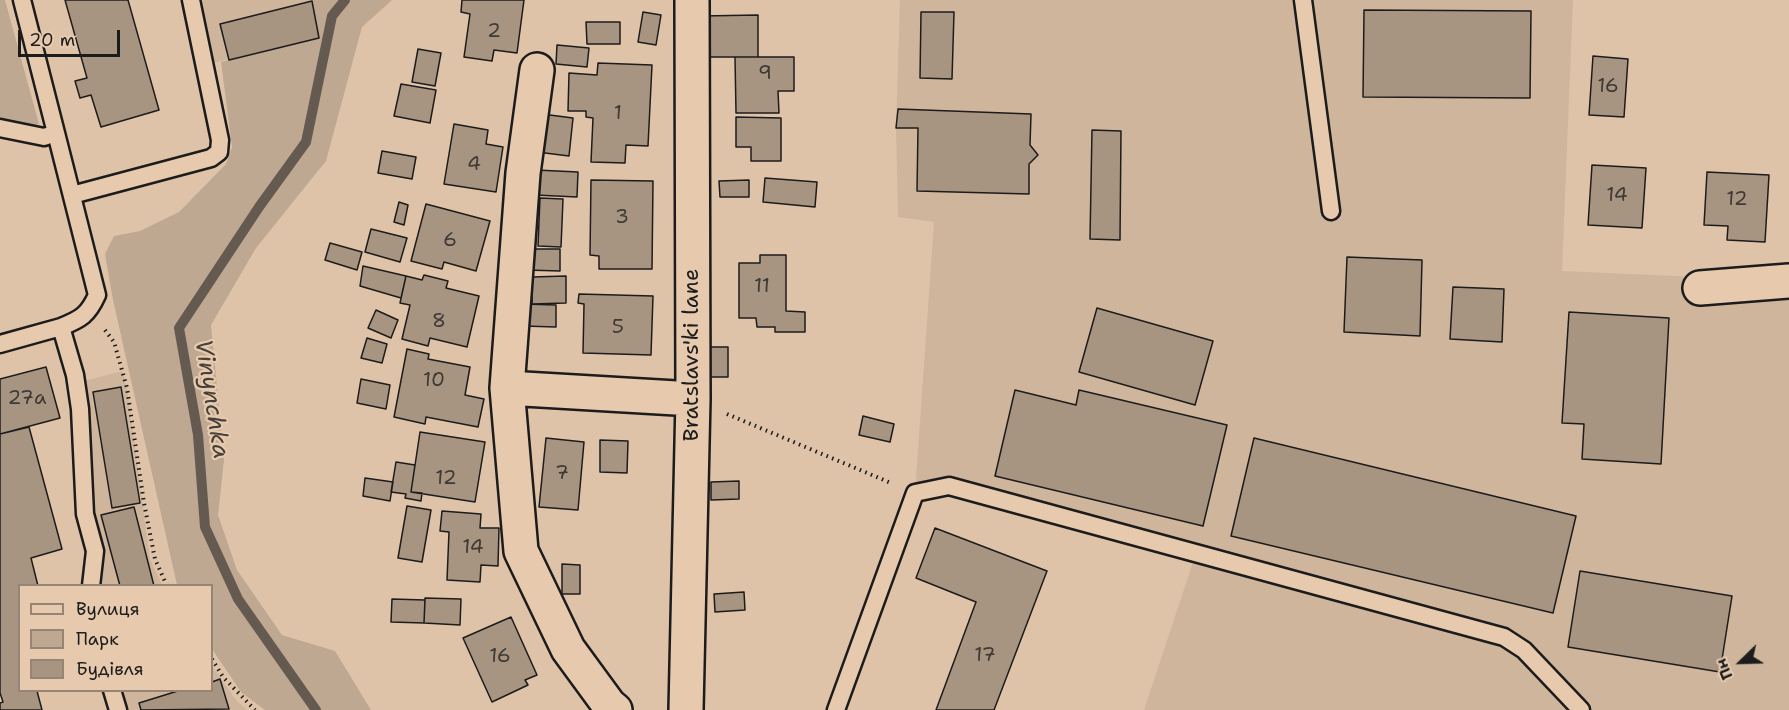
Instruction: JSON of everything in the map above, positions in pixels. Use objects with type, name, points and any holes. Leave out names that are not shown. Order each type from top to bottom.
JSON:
[{"type":"street","name":"Bratslavs'ki lane","points":[[686,710],[693,399],[692,0]]},
{"type":"street","points":[[537,70],[523,173],[507,388],[521,551],[568,650],[606,708]]},
{"type":"street","points":[[1700,288],[1789,281]]},
{"type":"street","points":[[507,388],[693,399]]},
{"type":"lane","points":[[0,344],[62,327],[78,320],[90,310],[97,295],[22,0]]},
{"type":"lane","points":[[72,195],[211,158],[219,152],[220,140],[191,0]]},
{"type":"lane","points":[[1303,0],[1331,212]]},
{"type":"lane","points":[[0,128],[44,137],[56,133]]},
{"type":"lane","points":[[62,327],[75,375],[80,409],[85,514],[95,551],[91,584]]},
{"type":"lane","points":[[836,710],[915,493],[949,486],[1504,637],[1524,650],[1581,710]]},
{"type":"lane","points":[[113,692],[118,710]]},
{"type":"path","points":[[62,327],[81,332],[103,327],[114,342],[127,388],[144,503],[155,559],[167,584]]},
{"type":"path","points":[[693,399],[915,493]]},
{"type":"path","points":[[213,661],[223,677],[255,710]]},
{"type":"shaded area","points":[[191,0],[312,0],[319,38],[205,65]]},
{"type":"shaded area","points":[[900,0],[1573,0],[1562,271],[1789,281],[1789,710],[1144,710],[1196,553],[949,486],[915,493],[934,222],[898,217],[896,128]]},
{"type":"shaded area","points":[[122,371],[127,388],[150,559],[162,584],[101,584],[104,549],[94,510],[90,413],[84,381]]},
{"type":"shaded area","points":[[213,667],[236,700],[247,710],[127,710],[121,692],[213,692]]},
{"type":"green space","points":[[0,0],[5,0],[39,124],[31,127],[0,119]]},
{"type":"green space","points":[[312,0],[392,0],[362,27],[326,161],[256,248],[211,325],[224,460],[218,515],[237,570],[282,635],[335,651],[371,710],[265,710],[241,692],[213,650],[213,584],[177,584],[113,300],[105,254],[114,236],[140,231],[179,212],[226,164],[232,147],[221,62],[319,38]]},
{"type":"building","points":[[65,0],[128,0],[159,110],[101,127],[91,95],[80,98],[75,81],[87,78]]},
{"type":"building","points":[[462,0],[524,0],[517,53],[494,50],[492,61],[464,57],[470,14],[461,12]]},
{"type":"building","points":[[312,1],[319,38],[229,60],[220,24]]},
{"type":"building","points":[[1364,10],[1531,11],[1530,98],[1363,97]]},
{"type":"building","points":[[643,12],[661,15],[656,45],[638,42]]},
{"type":"building","points":[[921,12],[954,12],[952,79],[920,78]]},
{"type":"building","points":[[758,15],[758,57],[702,57],[701,16]]},
{"type":"building","points":[[586,22],[620,22],[620,44],[587,44]]},
{"type":"building","points":[[557,45],[589,48],[587,67],[556,64]]},
{"type":"building","points":[[418,49],[441,53],[435,86],[412,82]]},
{"type":"building","points":[[1593,56],[1628,59],[1624,117],[1589,115]]},
{"type":"building","points":[[735,57],[794,57],[794,91],[778,91],[779,113],[736,113]]},
{"type":"building","points":[[598,63],[652,65],[648,146],[626,145],[625,163],[591,162],[593,118],[586,117],[586,111],[568,111],[569,73],[597,75]]},
{"type":"building","points":[[401,84],[436,90],[430,123],[394,116]]},
{"type":"building","points":[[898,109],[1031,114],[1030,145],[1038,155],[1029,164],[1029,194],[917,191],[918,128],[896,128]]},
{"type":"building","points":[[542,114],[573,118],[569,156],[537,152]]},
{"type":"building","points":[[736,117],[781,118],[781,161],[751,161],[751,147],[736,147]]},
{"type":"building","points":[[454,124],[488,130],[486,144],[503,147],[496,192],[444,184]]},
{"type":"building","points":[[1092,130],[1121,131],[1120,240],[1090,239]]},
{"type":"building","points":[[382,151],[416,157],[412,179],[378,173]]},
{"type":"building","points":[[1592,165],[1646,168],[1642,228],[1588,225]]},
{"type":"building","points":[[536,170],[578,172],[577,197],[535,195]]},
{"type":"building","points":[[1707,172],[1769,175],[1765,242],[1727,240],[1728,226],[1704,225]]},
{"type":"building","points":[[765,178],[817,182],[815,207],[763,202]]},
{"type":"building","points":[[591,180],[653,181],[652,269],[599,269],[599,256],[590,255]]},
{"type":"building","points":[[749,180],[749,197],[720,197],[719,181]]},
{"type":"building","points":[[540,198],[563,199],[561,247],[538,246]]},
{"type":"building","points":[[399,202],[408,205],[404,225],[394,222]]},
{"type":"building","points":[[426,204],[490,221],[476,271],[444,262],[442,269],[411,261]]},
{"type":"building","points":[[371,229],[407,238],[400,262],[365,252]]},
{"type":"building","points":[[330,243],[362,252],[357,270],[325,260]]},
{"type":"building","points":[[526,249],[560,249],[560,271],[526,270]]},
{"type":"building","points":[[760,255],[786,255],[786,311],[805,312],[805,332],[775,332],[775,327],[757,327],[756,318],[739,318],[739,263],[760,263]]},
{"type":"building","points":[[1347,257],[1422,260],[1420,336],[1344,332]]},
{"type":"building","points":[[363,266],[406,276],[401,298],[360,286]]},
{"type":"building","points":[[424,275],[448,281],[446,288],[479,296],[467,347],[430,338],[428,346],[402,339],[410,305],[400,303],[406,276],[422,280]]},
{"type":"building","points":[[566,276],[566,303],[532,304],[532,277]]},
{"type":"building","points":[[1453,287],[1504,289],[1502,342],[1450,339]]},
{"type":"building","points":[[579,294],[653,296],[651,355],[583,353],[584,304],[578,303]]},
{"type":"building","points":[[524,304],[556,305],[556,327],[523,326]]},
{"type":"building","points":[[1097,308],[1213,341],[1195,405],[1079,372]]},
{"type":"building","points":[[376,310],[398,320],[391,338],[368,328]]},
{"type":"building","points":[[1569,312],[1669,318],[1661,464],[1582,459],[1584,424],[1562,423]]},
{"type":"building","points":[[367,338],[387,344],[382,363],[361,358]]},
{"type":"building","points":[[706,347],[728,347],[728,377],[707,377]]},
{"type":"building","points":[[407,349],[429,354],[428,359],[470,367],[465,395],[484,399],[478,427],[426,417],[425,424],[394,417]]},
{"type":"building","points":[[46,367],[60,418],[0,434],[0,379]]},
{"type":"building","points":[[361,379],[390,385],[386,409],[357,403]]},
{"type":"building","points":[[121,387],[140,503],[112,508],[93,392]]},
{"type":"building","points":[[1015,390],[1076,405],[1079,390],[1227,425],[1203,526],[995,476]]},
{"type":"building","points":[[863,416],[894,424],[890,442],[859,435]]},
{"type":"building","points":[[29,427],[62,549],[31,558],[38,584],[18,584],[18,692],[37,692],[42,710],[0,710],[0,703],[3,702],[0,693],[0,434]]},
{"type":"building","points":[[420,432],[485,442],[475,502],[411,492]]},
{"type":"building","points":[[546,438],[584,442],[578,510],[539,507]]},
{"type":"building","points":[[1254,438],[1576,516],[1553,613],[1231,536]]},
{"type":"building","points":[[600,440],[628,441],[627,473],[600,472]]},
{"type":"building","points":[[396,462],[415,465],[411,492],[422,493],[421,501],[405,498],[406,494],[391,492]]},
{"type":"building","points":[[365,478],[393,482],[390,501],[363,496]]},
{"type":"building","points":[[739,481],[739,499],[711,500],[711,482]]},
{"type":"building","points":[[407,506],[431,510],[422,562],[398,558]]},
{"type":"building","points":[[134,507],[153,584],[119,584],[101,515]]},
{"type":"building","points":[[442,511],[481,514],[480,528],[499,528],[498,566],[481,565],[480,582],[447,580],[449,532],[440,531]]},
{"type":"building","points":[[935,528],[1047,571],[994,710],[936,710],[976,602],[916,578]]},
{"type":"building","points":[[562,564],[580,565],[580,594],[562,594]]},
{"type":"building","points":[[1580,571],[1732,596],[1720,672],[1568,647]]},
{"type":"building","points":[[744,592],[745,610],[715,612],[714,594]]},
{"type":"building","points":[[425,598],[461,599],[460,625],[424,623]]},
{"type":"building","points":[[392,599],[425,600],[424,623],[391,622]]},
{"type":"building","points":[[511,617],[537,675],[525,680],[528,685],[492,702],[463,638]]},
{"type":"building","points":[[220,679],[229,709],[141,710],[139,703],[175,692],[213,692],[213,682]]},
{"type":"waterway","name":"Vinynchka","points":[[316,710],[238,599],[205,527],[198,435],[179,328],[259,207],[306,142],[332,16],[345,0]]}]
